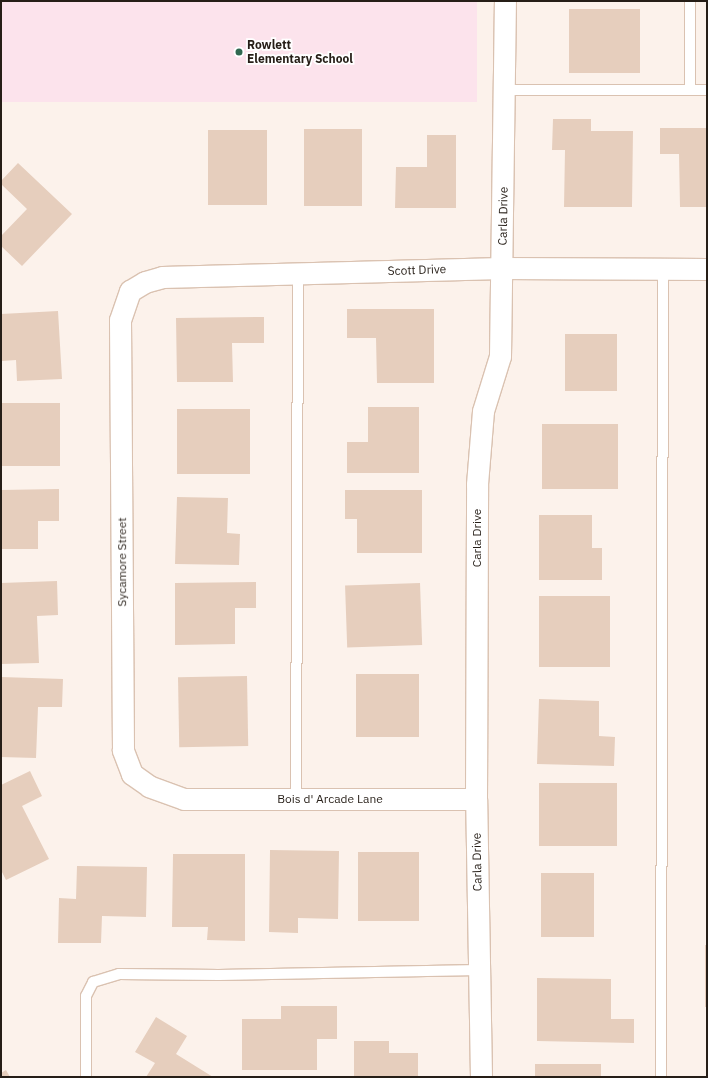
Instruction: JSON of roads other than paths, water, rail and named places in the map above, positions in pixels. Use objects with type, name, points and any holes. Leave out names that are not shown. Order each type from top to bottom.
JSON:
[{"type":"street","name":"Carla Drive","points":[[481,1077],[476,799],[477,484],[483,411],[500,356],[505,1]]},
{"type":"street","name":"Scott Drive","points":[[130,291],[145,282],[162,277],[502,268],[707,269]]},
{"type":"street","name":"Sycamore Street","points":[[130,291],[120,320],[123,750],[132,774],[149,786],[184,799]]},
{"type":"street","name":"Bois d' Arcade Lane","points":[[184,799],[476,799]]},
{"type":"lane","points":[[690,1],[690,90]]},
{"type":"lane","points":[[504,90],[707,90]]},
{"type":"lane","points":[[661,1077],[664,268]]},
{"type":"lane","points":[[296,799],[298,273]]},
{"type":"lane","points":[[86,1077],[86,996],[93,982],[120,974],[219,975],[479,970]]},
{"type":"place","name":"Rowlett Elementary School","points":[[239,52]]}]
